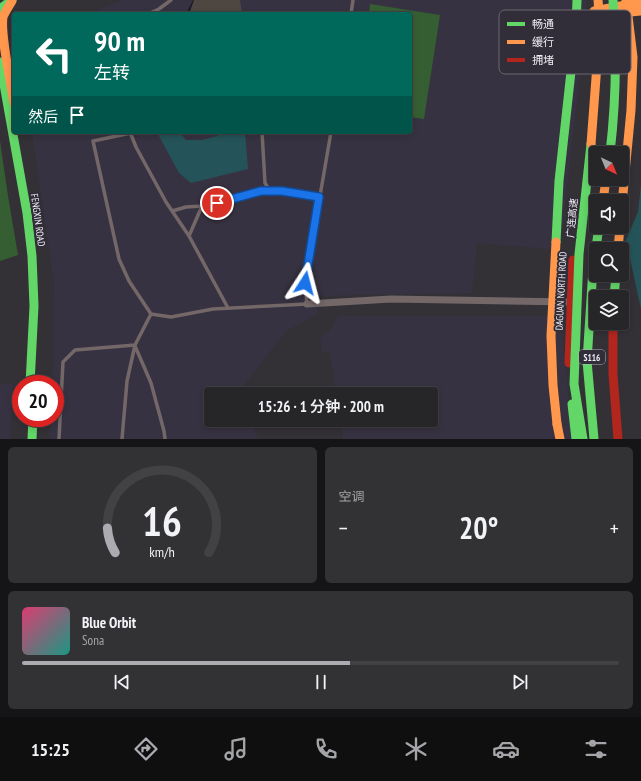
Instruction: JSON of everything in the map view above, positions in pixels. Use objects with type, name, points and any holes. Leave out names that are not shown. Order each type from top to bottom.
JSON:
[{"type":"main road","points":[[0,9],[12,0]]},
{"type":"main road","points":[[12,0],[3,19],[2,46],[12,95]]},
{"type":"main road","points":[[577,0],[577,10]]},
{"type":"main road","name":"广连高速","points":[[598,0],[599,10]]},
{"type":"main road","points":[[626,0],[627,10]]},
{"type":"main road","points":[[598,10],[617,5],[641,2]]},
{"type":"main road","points":[[617,5],[641,11]]},
{"type":"main road","points":[[623,194],[631,110],[633,57],[631,41]]},
{"type":"main road","name":"FENGXIN ROAD","points":[[0,62],[12,128]]},
{"type":"main road","points":[[560,439],[553,385],[551,336],[558,181],[570,74]]},
{"type":"main road","name":"DAGUAN NORTH ROAD","points":[[576,439],[570,374],[570,302],[594,74]]},
{"type":"main road","name":"广连高速","points":[[583,439],[574,384],[579,254],[593,128],[597,74]]},
{"type":"main road","points":[[611,146],[614,124],[615,74]]},
{"type":"main road","points":[[615,146],[620,74]]},
{"type":"main road","name":"FENGXIN ROAD","points":[[13,134],[31,240],[34,306],[30,375]]},
{"type":"main road","name":"FENGXIN ROAD","points":[[19,134],[36,242],[38,293],[35,375]]},
{"type":"main road","points":[[594,439],[587,361],[593,268],[598,234]]},
{"type":"main road","name":"S116","points":[[596,282],[594,296],[592,363],[593,391],[598,439]]},
{"type":"main road","points":[[613,330],[613,374],[618,439]]},
{"type":"main road","points":[[26,439],[27,427]]},
{"type":"main road","points":[[32,439],[33,427]]},
{"type":"street","points":[[307,304],[391,299],[570,302]]},
{"type":"lane","points":[[152,12],[171,0]]},
{"type":"lane","points":[[351,12],[353,0]]},
{"type":"lane","points":[[123,134],[93,141],[119,259],[129,281],[151,314],[171,317],[214,309],[307,304],[305,283],[331,134]]},
{"type":"lane","points":[[132,134],[136,147],[166,202],[189,236],[228,308]]},
{"type":"lane","points":[[262,134],[265,183],[270,191]]},
{"type":"lane","points":[[172,211],[186,207],[202,206],[261,191],[282,191],[319,197]]},
{"type":"lane","points":[[189,236],[202,206]]},
{"type":"lane","points":[[122,439],[126,381],[135,345],[151,314]]},
{"type":"lane","points":[[59,439],[63,362],[75,350],[135,345]]},
{"type":"lane","points":[[135,345],[151,383],[165,439]]},
{"type":"shaded area","points":[[123,0],[586,0],[586,10],[499,10],[499,74],[580,74],[560,250],[477,243],[472,293],[318,296],[318,314],[286,331],[243,387],[204,387],[204,427],[254,427],[258,439],[49,439],[50,427],[64,427],[64,375],[53,375],[54,282],[32,134],[412,134],[412,12],[91,12]]},
{"type":"shaded area","points":[[338,316],[560,316],[573,439],[343,439],[341,427],[438,427],[438,387],[335,387],[330,352],[322,353],[320,338],[329,331]]},
{"type":"shaded area","points":[[0,384],[12,384],[10,439],[0,439]]},
{"type":"green space","points":[[370,4],[440,15],[424,119],[412,117],[412,12],[369,12]]},
{"type":"green space","points":[[0,141],[18,255],[0,261]]},
{"type":"water","points":[[157,134],[181,134],[186,140],[202,140],[220,134],[245,134],[248,169],[191,183],[179,173]]},
{"type":"water","points":[[641,185],[641,309],[629,254],[629,242],[626,242],[626,240],[638,212]]},
{"type":"building","points":[[194,0],[240,0],[242,12],[190,12]]},
{"type":"traffic: fast","points":[[0,9],[12,0]]},
{"type":"traffic: fast","points":[[577,0],[577,10]]},
{"type":"traffic: fast","points":[[613,0],[614,10]]},
{"type":"traffic: fast","points":[[0,62],[12,129]]},
{"type":"traffic: fast","points":[[556,242],[559,181],[571,74]]},
{"type":"traffic: fast","points":[[611,146],[614,115],[615,74]]},
{"type":"traffic: fast","points":[[13,134],[27,213],[32,256],[34,306],[30,375]]},
{"type":"traffic: fast","points":[[583,439],[574,384],[579,254],[591,144]]},
{"type":"traffic: fast","points":[[594,439],[587,361],[593,268],[598,234]]},
{"type":"traffic: fast","points":[[615,282],[615,290]]},
{"type":"traffic: fast","points":[[572,404],[576,439]]},
{"type":"traffic: fast","points":[[32,439],[33,427]]},
{"type":"traffic: slow","points":[[598,0],[599,10]]},
{"type":"traffic: slow","points":[[626,0],[627,10]]},
{"type":"traffic: slow","points":[[12,1],[3,17],[2,25],[4,47],[12,92]]},
{"type":"traffic: slow","points":[[599,10],[641,2]]},
{"type":"traffic: slow","points":[[631,12],[641,11]]},
{"type":"traffic: slow","points":[[623,194],[631,110],[633,57],[631,41]]},
{"type":"traffic: slow","points":[[591,144],[596,74]]},
{"type":"traffic: slow","points":[[604,194],[605,186]]},
{"type":"traffic: slow","points":[[619,234],[619,242]]},
{"type":"traffic: slow","points":[[556,242],[551,336],[553,385],[557,424]]},
{"type":"traffic: slow","points":[[557,424],[560,439]]},
{"type":"traffic: jam","points":[[569,363],[573,260]]},
{"type":"traffic: jam","points":[[613,330],[613,374],[618,439]]},
{"type":"route","points":[[217,203],[261,191],[282,191],[319,197],[305,283]]}]
